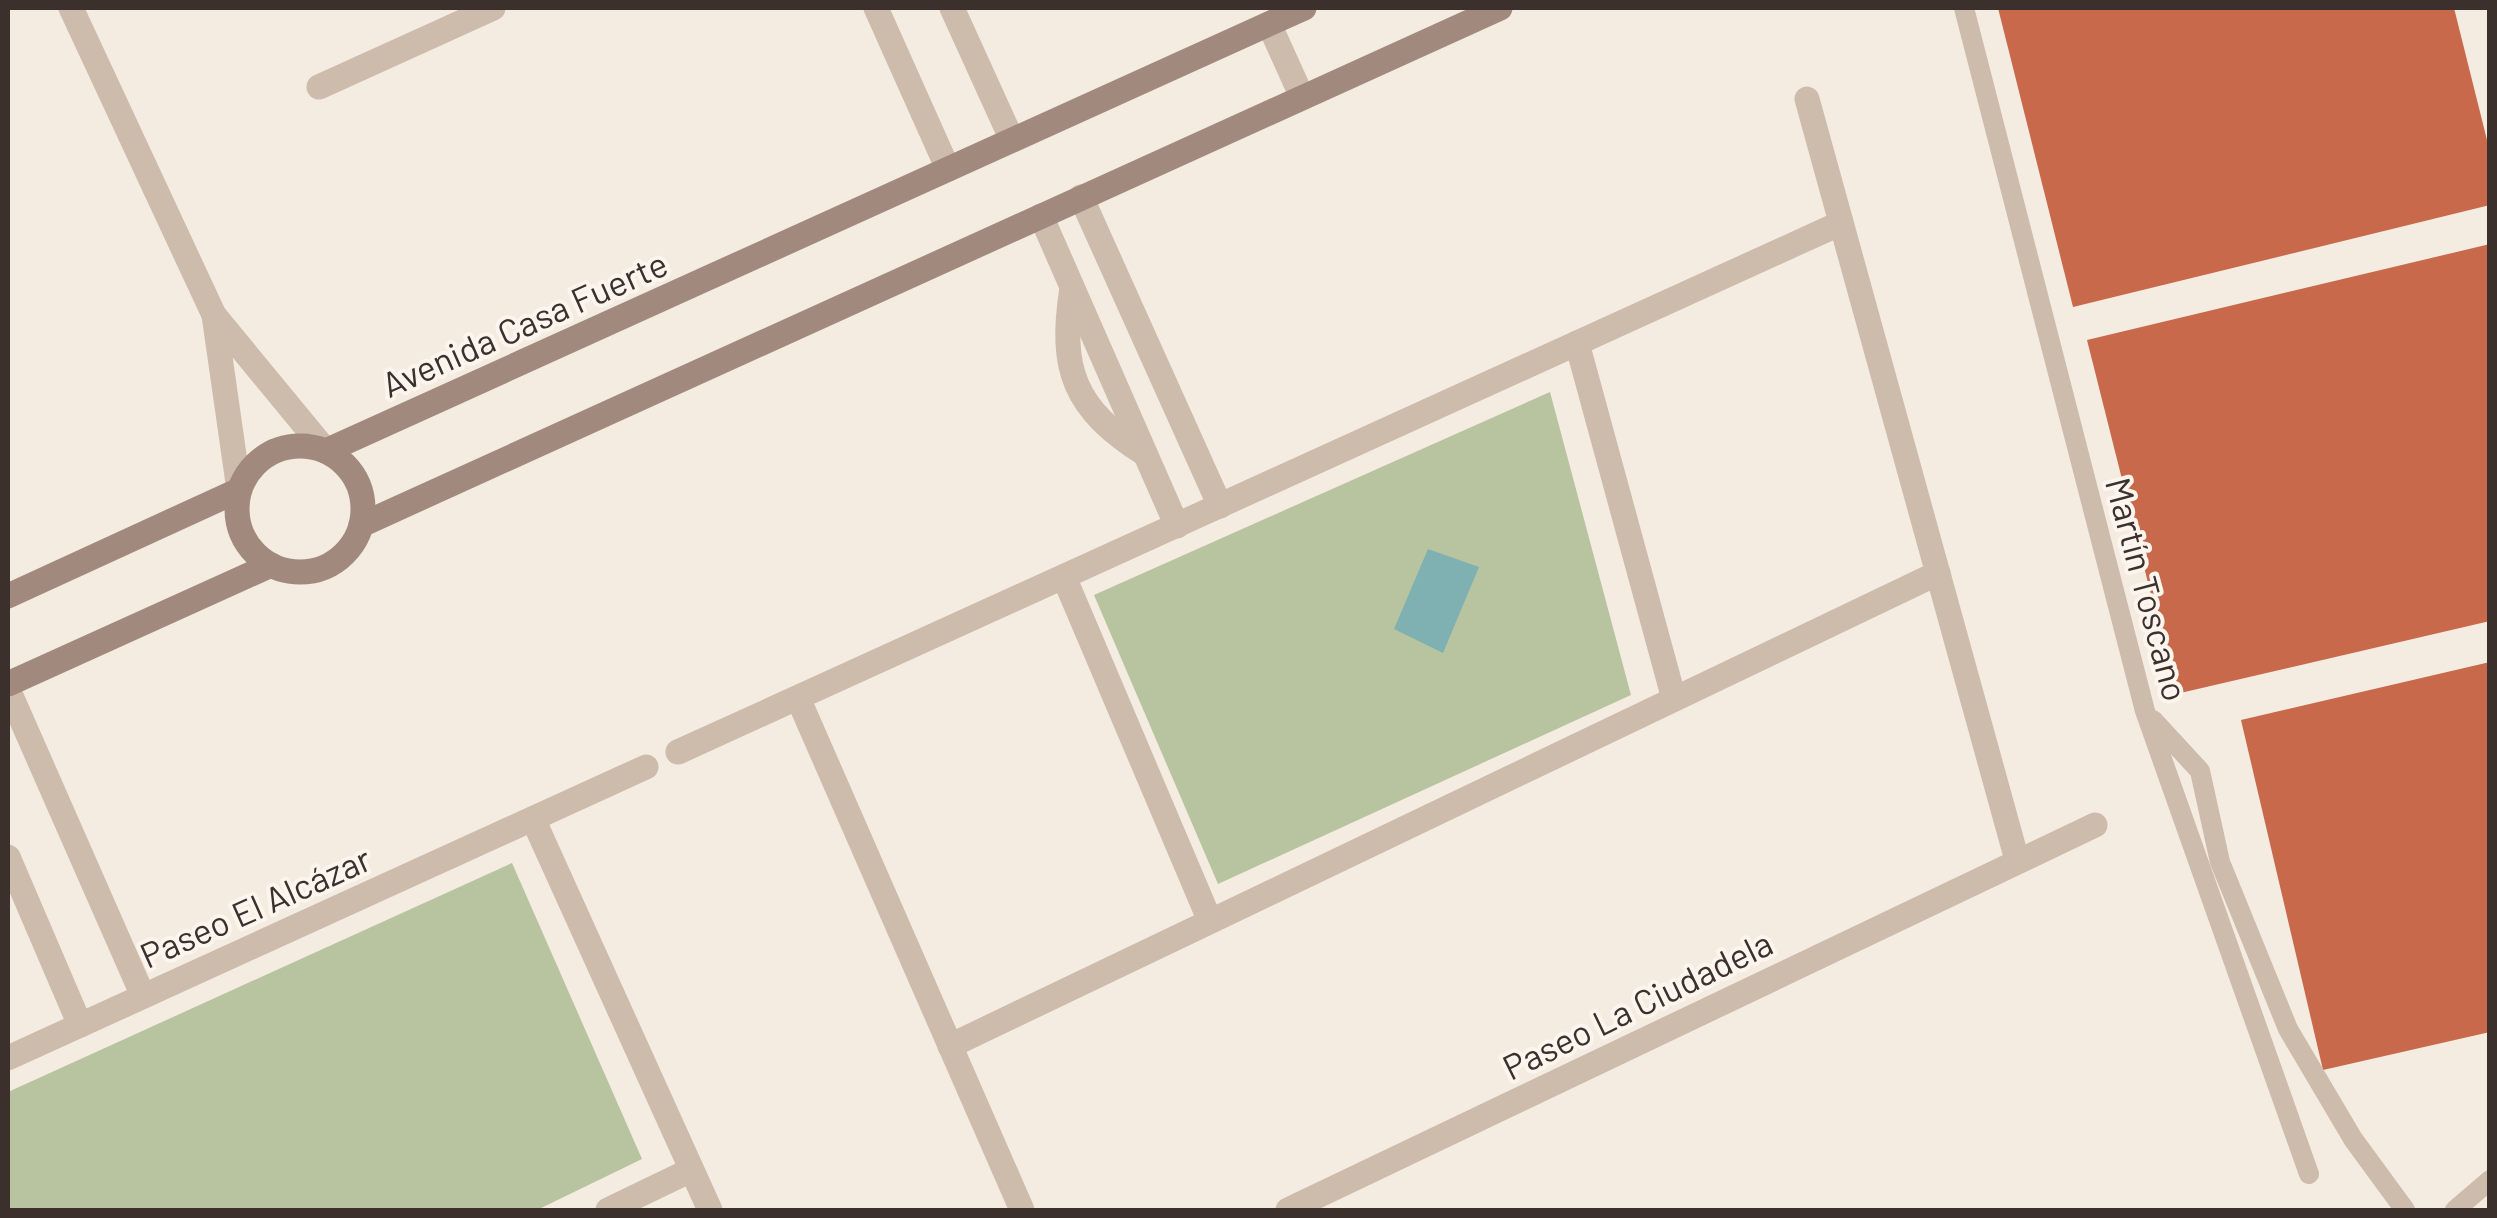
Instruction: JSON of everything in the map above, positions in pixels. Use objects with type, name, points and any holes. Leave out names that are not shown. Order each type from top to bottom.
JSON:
[{"type":"street","points":[[71,8],[214,315],[326,451],[344,464],[357,482],[363,503],[361,525],[341,556],[326,566],[308,571],[271,565],[257,555],[239,526],[239,490],[214,315]]},
{"type":"street","points":[[319,87],[494,8]]},
{"type":"street","points":[[876,8],[948,169]]},
{"type":"street","points":[[952,8],[1012,140]]},
{"type":"street","name":"Avenida Casa Fuerte","points":[[326,451],[1304,8]]},
{"type":"street","points":[[361,525],[1500,8]]},
{"type":"street","points":[[1269,24],[1302,98]]},
{"type":"street","points":[[1807,99],[2017,860]]},
{"type":"street","points":[[1081,198],[1220,506]]},
{"type":"street","points":[[1040,216],[1177,526]]},
{"type":"street","points":[[678,752],[1841,223]]},
{"type":"street","points":[[1072,288],[1066,324],[1068,360],[1077,387],[1100,424],[1145,454]]},
{"type":"street","points":[[1577,344],[1674,700]]},
{"type":"street","points":[[8,596],[239,490],[249,472],[284,448],[306,446],[326,451]]},
{"type":"street","points":[[143,996],[8,687],[271,565]]},
{"type":"street","points":[[950,1046],[1938,573]]},
{"type":"street","points":[[1064,577],[1210,921]]},
{"type":"street","points":[[798,698],[1022,1210]]},
{"type":"street","name":"Paseo El Alcázar","points":[[8,1058],[646,768]]},
{"type":"street","points":[[532,819],[710,1210]]},
{"type":"street","name":"Paseo La Ciudadela","points":[[1288,1210],[2094,825]]},
{"type":"street","points":[[8,857],[80,1025]]},
{"type":"street","points":[[608,1210],[692,1170]]},
{"type":"lane","name":"Martín Toscano","points":[[1964,8],[2145,711],[2309,1174]]},
{"type":"lane","points":[[2145,711],[2200,771],[2220,862],[2288,1029],[2353,1139],[2405,1210]]},
{"type":"lane","points":[[2456,1210],[2490,1180]]},
{"type":"green space","points":[[1550,392],[1631,695],[1218,884],[1094,595]]},
{"type":"green space","points":[[512,863],[642,1159],[537,1210],[8,1210],[8,1092]]},
{"type":"water","points":[[1428,549],[1479,567],[1443,653],[1394,629]]},
{"type":"building","points":[[1998,8],[2454,8],[2490,152],[2490,205],[2073,307]]},
{"type":"building","points":[[2490,244],[2490,621],[2176,694],[2087,340]]},
{"type":"building","points":[[2490,662],[2490,1032],[2323,1070],[2241,720]]}]
